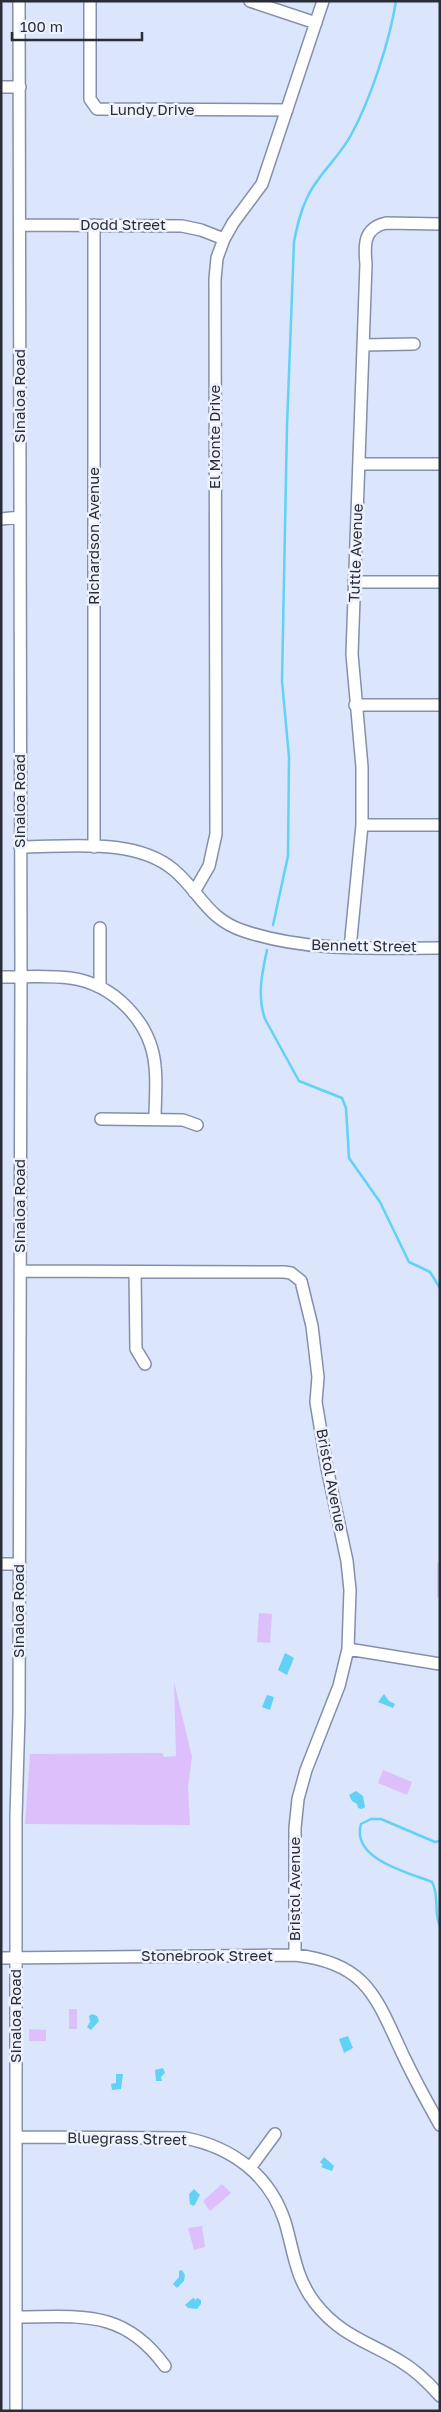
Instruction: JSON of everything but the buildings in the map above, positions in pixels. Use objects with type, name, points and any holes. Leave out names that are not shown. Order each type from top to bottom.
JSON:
[{"type":"street","name":"Sinaloa Road","points":[[16,2411],[16,1958],[21,977],[19,1]]},
{"type":"street","name":"Lundy Drive","points":[[90,1],[90,99],[97,108],[287,110]]},
{"type":"street","points":[[250,1],[316,23]]},
{"type":"street","name":"El Monte Drive","points":[[194,892],[209,866],[216,834],[215,279],[218,258],[224,239],[233,223],[262,184],[323,1]]},
{"type":"street","points":[[1,87],[20,87]]},
{"type":"street","name":"Tuttle Avenue","points":[[350,948],[362,825],[362,767],[355,705],[352,654],[363,345],[364,244],[366,236],[378,224],[386,222],[440,224]]},
{"type":"street","name":"Dodd Street","points":[[20,225],[182,226],[201,230],[224,239]]},
{"type":"street","name":"Richardson Avenue","points":[[94,225],[94,847]]},
{"type":"street","points":[[363,345],[414,344]]},
{"type":"street","points":[[359,464],[440,464]]},
{"type":"street","points":[[1,519],[20,517]]},
{"type":"street","points":[[354,582],[440,582]]},
{"type":"street","points":[[355,705],[440,705]]},
{"type":"street","points":[[362,825],[440,825]]},
{"type":"street","name":"Bennett Street","points":[[20,847],[125,848],[151,855],[174,870],[216,916],[244,931],[304,945],[350,948],[440,948]]},
{"type":"street","points":[[100,928],[100,987]]},
{"type":"street","points":[[1,977],[70,978],[100,987],[128,1008],[147,1037],[155,1066],[155,1119]]},
{"type":"street","points":[[101,1119],[183,1120],[198,1125]]},
{"type":"street","name":"Bristol Avenue","points":[[20,1271],[284,1272],[291,1273],[301,1281],[316,1351],[316,1402],[327,1468],[347,1561],[350,1600],[348,1649],[339,1686],[306,1770],[298,1800],[295,1828],[295,1956]]},
{"type":"street","points":[[135,1272],[136,1349],[145,1364]]},
{"type":"street","points":[[1,1564],[19,1564]]},
{"type":"street","points":[[348,1649],[440,1664]]},
{"type":"street","name":"Stonebrook Street","points":[[1,1958],[295,1956],[316,1958],[338,1965],[356,1976],[371,1991],[383,2009],[404,2057],[440,2125]]},
{"type":"street","points":[[250,2168],[275,2134]]},
{"type":"street","name":"Bluegrass Street","points":[[16,2137],[185,2138],[220,2148],[250,2168],[266,2184],[278,2205],[285,2224],[295,2266],[315,2302],[330,2320],[346,2333],[402,2362],[417,2372],[440,2396]]},
{"type":"street","points":[[16,2317],[85,2317],[111,2322],[142,2339],[165,2366]]},
{"type":"shaded area","points":[[437,1563],[440,1563],[440,1599],[437,1597]]},
{"type":"shaded area","points":[[259,1613],[272,1614],[270,1643],[257,1642]]},
{"type":"shaded area","points":[[174,1682],[192,1757],[188,1787],[190,1825],[25,1824],[30,1754],[162,1753],[164,1757],[176,1756]]},
{"type":"shaded area","points":[[383,1770],[412,1782],[407,1795],[378,1783]]},
{"type":"shaded area","points":[[69,2009],[77,2009],[77,2029],[69,2029]]},
{"type":"shaded area","points":[[29,2029],[46,2030],[46,2041],[29,2041]]},
{"type":"shaded area","points":[[222,2184],[231,2193],[210,2211],[203,2201]]},
{"type":"shaded area","points":[[202,2226],[205,2247],[194,2250],[188,2228]]},
{"type":"water","points":[[285,1653],[294,1658],[287,1675],[278,1670]]},
{"type":"water","points":[[384,1694],[389,1701],[395,1704],[393,1708],[378,1702]]},
{"type":"water","points":[[267,1695],[274,1697],[270,1710],[262,1707]]},
{"type":"water","points":[[356,1791],[363,1796],[365,1807],[362,1809],[358,1808],[349,1795]]},
{"type":"water","points":[[92,2014],[97,2016],[99,2021],[91,2030],[87,2027],[90,2022],[89,2016]]},
{"type":"water","points":[[348,2036],[353,2048],[344,2053],[339,2039]]},
{"type":"water","points":[[163,2068],[165,2073],[161,2077],[162,2081],[156,2081],[155,2070]]},
{"type":"water","points":[[116,2074],[123,2074],[121,2089],[112,2090],[111,2084],[116,2083]]},
{"type":"water","points":[[324,2157],[334,2166],[332,2171],[321,2167],[323,2165],[320,2162]]},
{"type":"water","points":[[194,2189],[200,2195],[194,2206],[190,2204],[189,2194]]},
{"type":"water","points":[[182,2270],[185,2275],[184,2281],[177,2288],[173,2284],[179,2277],[179,2271]]},
{"type":"water","points":[[193,2298],[195,2301],[197,2298],[201,2300],[201,2304],[197,2309],[188,2308],[185,2305]]},
{"type":"waterway","points":[[273,925],[288,856],[289,757],[282,681],[287,426],[294,242],[301,214],[311,190],[346,143],[365,105],[384,52],[396,1]]},
{"type":"waterway","points":[[267,950],[261,993],[265,1019],[299,1081],[342,1098],[346,1108],[349,1158],[380,1202],[409,1262],[430,1272],[440,1288]]},
{"type":"waterway","points":[[440,1841],[435,1842],[381,1819],[371,1819],[361,1824],[360,1836],[364,1846],[372,1855],[396,1868],[432,1882],[436,1893],[437,1915],[440,1926]]}]
